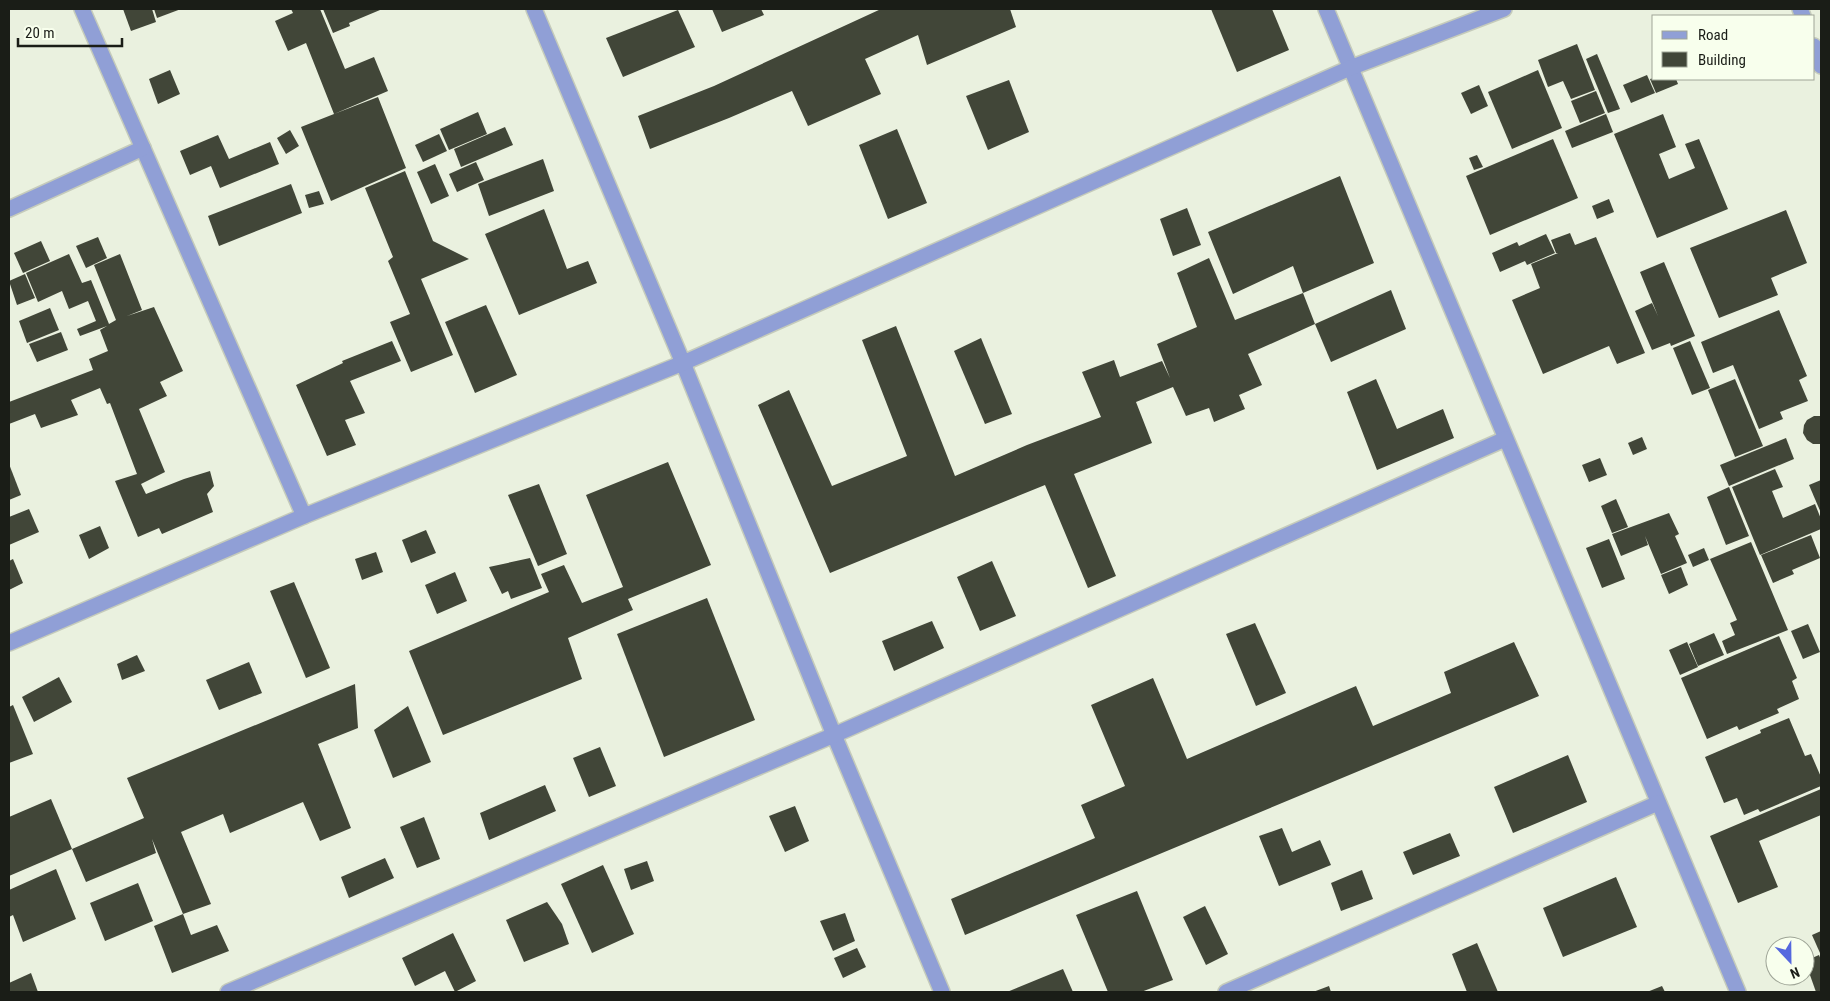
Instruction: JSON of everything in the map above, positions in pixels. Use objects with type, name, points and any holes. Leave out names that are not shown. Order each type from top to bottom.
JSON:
[{"type":"street","points":[[82,9],[304,516]]},
{"type":"street","points":[[534,9],[683,363],[834,735],[942,992]]},
{"type":"street","points":[[1326,9],[1738,992]]},
{"type":"street","points":[[9,643],[304,516],[683,363],[1350,68],[1504,9]]},
{"type":"street","points":[[1815,49],[1821,66]]},
{"type":"street","points":[[9,209],[143,148]]},
{"type":"street","points":[[228,992],[834,735],[1506,439]]},
{"type":"street","points":[[1226,992],[1658,803]]},
{"type":"building","points":[[123,9],[152,9],[156,22],[131,31]]},
{"type":"building","points":[[154,9],[181,9],[157,18]]},
{"type":"building","points":[[291,9],[320,9],[345,69],[374,57],[388,91],[334,114],[306,43],[288,51],[275,21],[293,13]]},
{"type":"building","points":[[323,9],[380,10],[349,23],[350,26],[333,33]]},
{"type":"building","points":[[712,9],[761,9],[764,15],[722,32]]},
{"type":"building","points":[[881,9],[1010,9],[1016,27],[927,65],[918,35],[865,59],[881,94],[808,126],[792,91],[650,149],[638,116],[714,86]]},
{"type":"building","points":[[1211,9],[1272,9],[1289,50],[1237,72]]},
{"type":"building","points":[[678,10],[695,47],[623,77],[606,38]]},
{"type":"building","points":[[1577,44],[1595,90],[1571,99],[1563,81],[1548,87],[1538,60]]},
{"type":"building","points":[[1597,54],[1620,109],[1608,113],[1586,59]]},
{"type":"building","points":[[170,70],[180,94],[158,104],[149,79]]},
{"type":"building","points":[[1538,70],[1562,128],[1512,149],[1488,92]]},
{"type":"building","points":[[1647,75],[1655,93],[1631,103],[1623,85]]},
{"type":"building","points":[[1650,79],[1676,80],[1678,84],[1656,93]]},
{"type":"building","points":[[1009,80],[1029,132],[988,150],[966,96]]},
{"type":"building","points":[[1479,85],[1488,106],[1471,114],[1461,93]]},
{"type":"building","points":[[1596,91],[1605,113],[1580,123],[1571,101]]},
{"type":"building","points":[[378,97],[406,168],[331,201],[301,127]]},
{"type":"building","points":[[478,112],[487,134],[449,150],[440,129]]},
{"type":"building","points":[[1606,114],[1613,132],[1572,148],[1565,131]]},
{"type":"building","points":[[1663,114],[1676,147],[1659,154],[1669,179],[1695,168],[1685,144],[1699,139],[1728,209],[1657,238],[1614,134]]},
{"type":"building","points":[[505,127],[513,145],[461,167],[454,149]]},
{"type":"building","points":[[897,129],[927,203],[888,219],[859,145]]},
{"type":"building","points":[[290,130],[299,146],[286,154],[277,138]]},
{"type":"building","points":[[439,134],[447,151],[423,162],[415,145]]},
{"type":"building","points":[[218,135],[229,159],[270,142],[279,164],[220,188],[211,166],[190,175],[180,151]]},
{"type":"building","points":[[1553,139],[1578,198],[1490,235],[1466,176]]},
{"type":"building","points":[[1477,155],[1483,167],[1474,170],[1469,158]]},
{"type":"building","points":[[543,159],[554,191],[489,216],[478,184]]},
{"type":"building","points":[[476,162],[484,180],[457,192],[449,174]]},
{"type":"building","points":[[435,164],[449,196],[431,204],[417,172]]},
{"type":"building","points":[[405,171],[433,241],[469,259],[421,279],[453,355],[411,372],[390,322],[410,314],[388,261],[393,257],[365,188]]},
{"type":"building","points":[[1340,176],[1374,263],[1303,293],[1293,266],[1233,294],[1208,232]]},
{"type":"building","points":[[291,184],[302,213],[219,246],[208,216]]},
{"type":"building","points":[[319,191],[324,204],[309,208],[305,195]]},
{"type":"building","points":[[1609,199],[1614,212],[1597,219],[1592,206]]},
{"type":"building","points":[[1187,208],[1201,245],[1173,256],[1160,219]]},
{"type":"building","points":[[544,209],[567,269],[588,261],[597,283],[519,315],[485,234]]},
{"type":"building","points":[[1786,210],[1807,263],[1771,278],[1778,295],[1719,318],[1690,248]]},
{"type":"building","points":[[1570,233],[1575,245],[1596,237],[1645,353],[1617,364],[1609,346],[1543,374],[1512,300],[1540,288],[1531,264],[1558,253],[1556,253],[1551,240]]},
{"type":"building","points":[[1546,234],[1555,253],[1527,265],[1525,261],[1500,272],[1492,253],[1517,242],[1519,246]]},
{"type":"building","points":[[98,237],[107,258],[86,268],[76,246]]},
{"type":"building","points":[[41,241],[50,261],[23,273],[14,253]]},
{"type":"building","points":[[69,254],[82,283],[91,280],[109,324],[116,320],[94,265],[120,254],[142,310],[127,316],[154,307],[183,371],[160,382],[167,396],[139,409],[165,472],[141,484],[146,494],[210,471],[214,486],[207,494],[213,512],[162,534],[159,528],[138,537],[115,481],[137,474],[110,403],[107,404],[100,388],[71,400],[78,415],[41,428],[35,414],[9,424],[9,402],[93,370],[89,359],[108,351],[100,330],[107,326],[80,336],[77,329],[96,321],[88,301],[69,309],[62,291],[38,302],[26,273]]},
{"type":"building","points":[[1209,258],[1235,320],[1303,293],[1315,324],[1248,354],[1262,385],[1239,395],[1245,409],[1214,422],[1209,408],[1186,416],[1173,387],[1136,402],[1152,443],[1074,474],[1116,576],[1088,588],[1045,485],[830,573],[758,405],[789,390],[832,486],[907,456],[862,340],[896,326],[955,476],[1027,445],[1101,417],[1082,372],[1114,360],[1120,377],[1162,361],[1170,378],[1157,344],[1197,327],[1177,273]]},
{"type":"building","points":[[1664,262],[1695,336],[1671,346],[1670,343],[1652,350],[1635,311],[1652,303],[1658,316],[1640,272]]},
{"type":"building","points":[[25,274],[35,298],[17,305],[9,281]]},
{"type":"building","points":[[1391,290],[1406,329],[1331,362],[1315,324]]},
{"type":"building","points":[[486,305],[517,375],[475,393],[445,322]]},
{"type":"building","points":[[50,308],[59,330],[27,343],[19,321]]},
{"type":"building","points":[[1779,310],[1807,376],[1799,380],[1808,401],[1780,412],[1783,419],[1759,429],[1733,365],[1713,373],[1701,342]]},
{"type":"building","points":[[61,332],[68,350],[37,362],[29,344]]},
{"type":"building","points":[[981,338],[1012,414],[985,424],[954,351]]},
{"type":"building","points":[[392,341],[401,361],[350,381],[365,413],[345,420],[356,445],[327,456],[296,385],[343,363],[342,361]]},
{"type":"building","points":[[1690,341],[1710,388],[1692,395],[1673,348]]},
{"type":"building","points":[[1376,379],[1397,429],[1443,409],[1454,438],[1377,470],[1347,392]]},
{"type":"building","points":[[1735,379],[1763,446],[1735,457],[1708,390]]},
{"type":"building","points":[[1814,416],[1821,416],[1821,444],[1813,444],[1807,440],[1803,433],[1807,420]]},
{"type":"building","points":[[1642,437],[1647,449],[1633,455],[1628,443]]},
{"type":"building","points":[[1786,438],[1794,459],[1729,486],[1720,465]]},
{"type":"building","points":[[1600,458],[1607,475],[1589,482],[1582,465]]},
{"type":"building","points":[[668,462],[711,565],[628,599],[633,610],[568,638],[582,679],[443,735],[409,651],[549,592],[541,574],[564,565],[582,603],[623,587],[586,495]]},
{"type":"building","points":[[9,464],[21,495],[9,500]]},
{"type":"building","points":[[1775,469],[1783,487],[1772,491],[1783,518],[1815,504],[1821,519],[1821,529],[1760,555],[1732,487]]},
{"type":"building","points":[[1821,480],[1821,513],[1809,485]]},
{"type":"building","points":[[539,484],[567,554],[538,566],[508,495]]},
{"type":"building","points":[[1729,487],[1749,536],[1726,545],[1707,497]]},
{"type":"building","points":[[1616,499],[1628,527],[1612,533],[1601,506]]},
{"type":"building","points":[[29,509],[39,532],[9,545],[9,517]]},
{"type":"building","points":[[1669,513],[1679,534],[1675,536],[1687,563],[1661,574],[1645,536],[1648,545],[1621,556],[1612,534]]},
{"type":"building","points":[[100,526],[109,548],[89,559],[79,535]]},
{"type":"building","points":[[426,530],[436,553],[411,563],[402,540]]},
{"type":"building","points":[[1811,535],[1820,558],[1792,570],[1794,574],[1773,583],[1761,555]]},
{"type":"building","points":[[1609,539],[1625,579],[1602,588],[1586,548]]},
{"type":"building","points":[[1751,542],[1788,630],[1727,654],[1722,641],[1735,635],[1730,623],[1737,620],[1710,559]]},
{"type":"building","points":[[1704,548],[1709,560],[1693,567],[1688,555]]},
{"type":"building","points":[[376,552],[383,572],[362,580],[355,559]]},
{"type":"building","points":[[530,558],[542,588],[511,599],[508,591],[502,594],[489,567]]},
{"type":"building","points":[[13,559],[23,583],[9,590],[9,561]]},
{"type":"building","points":[[992,561],[1016,616],[980,631],[957,577]]},
{"type":"building","points":[[1681,567],[1688,585],[1669,594],[1661,575]]},
{"type":"building","points":[[455,572],[467,601],[437,614],[425,585]]},
{"type":"building","points":[[294,582],[330,668],[306,678],[270,591]]},
{"type":"building","points":[[707,598],[755,720],[664,757],[617,634]]},
{"type":"building","points":[[932,621],[944,648],[894,671],[882,641]]},
{"type":"building","points":[[1255,623],[1286,693],[1256,706],[1226,634]]},
{"type":"building","points":[[1808,624],[1820,652],[1803,659],[1791,631]]},
{"type":"building","points":[[1714,633],[1724,655],[1698,666],[1689,644]]},
{"type":"building","points":[[1779,636],[1797,678],[1792,681],[1799,699],[1777,709],[1779,713],[1739,730],[1737,726],[1707,739],[1681,678]]},
{"type":"building","points":[[1514,642],[1539,696],[965,935],[951,899],[1095,838],[1081,805],[1125,786],[1091,705],[1153,678],[1187,759],[1356,686],[1373,726],[1451,693],[1444,672]]},
{"type":"building","points":[[1687,642],[1698,667],[1680,675],[1669,650]]},
{"type":"building","points":[[137,655],[145,671],[122,680],[117,664]]},
{"type":"building","points":[[249,662],[262,693],[219,710],[206,680]]},
{"type":"building","points":[[59,677],[72,702],[34,722],[22,697]]},
{"type":"building","points":[[355,684],[358,728],[318,744],[351,828],[320,841],[303,802],[230,833],[223,814],[181,832],[211,904],[183,914],[152,839],[156,853],[86,882],[72,849],[144,818],[127,778]]},
{"type":"building","points":[[13,705],[33,754],[9,763],[9,707]]},
{"type":"building","points":[[408,706],[431,762],[393,778],[374,730]]},
{"type":"building","points":[[1789,718],[1805,756],[1811,754],[1821,777],[1821,786],[1760,812],[1758,809],[1744,815],[1737,798],[1724,803],[1705,757],[1761,733],[1760,730]]},
{"type":"building","points":[[600,747],[616,786],[589,797],[573,758]]},
{"type":"building","points":[[1568,755],[1587,802],[1513,833],[1494,787]]},
{"type":"building","points":[[545,785],[556,811],[489,840],[480,813]]},
{"type":"building","points":[[1821,789],[1821,815],[1759,841],[1778,887],[1738,903],[1710,836]]},
{"type":"building","points":[[51,799],[72,849],[9,876],[9,817]]},
{"type":"building","points":[[795,806],[809,841],[785,852],[769,816]]},
{"type":"building","points":[[424,817],[440,859],[417,868],[400,827]]},
{"type":"building","points":[[1282,828],[1292,852],[1320,840],[1331,865],[1279,886],[1259,836]]},
{"type":"building","points":[[1450,833],[1460,856],[1413,875],[1403,852]]},
{"type":"building","points":[[385,858],[394,878],[349,898],[341,877]]},
{"type":"building","points":[[647,861],[654,881],[631,890],[624,869]]},
{"type":"building","points":[[603,865],[634,934],[592,953],[561,884]]},
{"type":"building","points":[[56,869],[76,919],[23,942],[13,915],[9,917],[9,890]]},
{"type":"building","points":[[1362,870],[1373,899],[1341,911],[1331,883]]},
{"type":"building","points":[[1616,877],[1637,927],[1563,957],[1543,908]]},
{"type":"building","points":[[138,883],[153,921],[105,941],[90,903]]},
{"type":"building","points":[[1137,891],[1173,980],[1141,992],[1108,992],[1076,915]]},
{"type":"building","points":[[547,902],[562,924],[569,944],[524,962],[506,920]]},
{"type":"building","points":[[1205,906],[1228,954],[1206,965],[1183,917]]},
{"type":"building","points":[[845,913],[855,941],[833,951],[820,921]]},
{"type":"building","points":[[183,914],[191,935],[217,925],[229,951],[172,973],[154,926]]},
{"type":"building","points":[[1821,931],[1820,953],[1815,942],[1815,936],[1812,935]]},
{"type":"building","points":[[453,933],[476,981],[455,992],[445,971],[415,986],[402,958]]},
{"type":"building","points":[[1477,943],[1498,992],[1467,992],[1452,954]]},
{"type":"building","points":[[857,948],[866,967],[843,978],[834,958]]},
{"type":"building","points":[[1819,955],[1821,960],[1821,992],[1816,992],[1814,986],[1815,957]]},
{"type":"building","points":[[1063,969],[1073,992],[1007,992]]},
{"type":"building","points":[[31,973],[38,992],[9,992],[9,983]]},
{"type":"building","points":[[1329,986],[1331,992],[1313,992]]},
{"type":"building","points":[[1662,986],[1665,992],[1647,992]]}]
